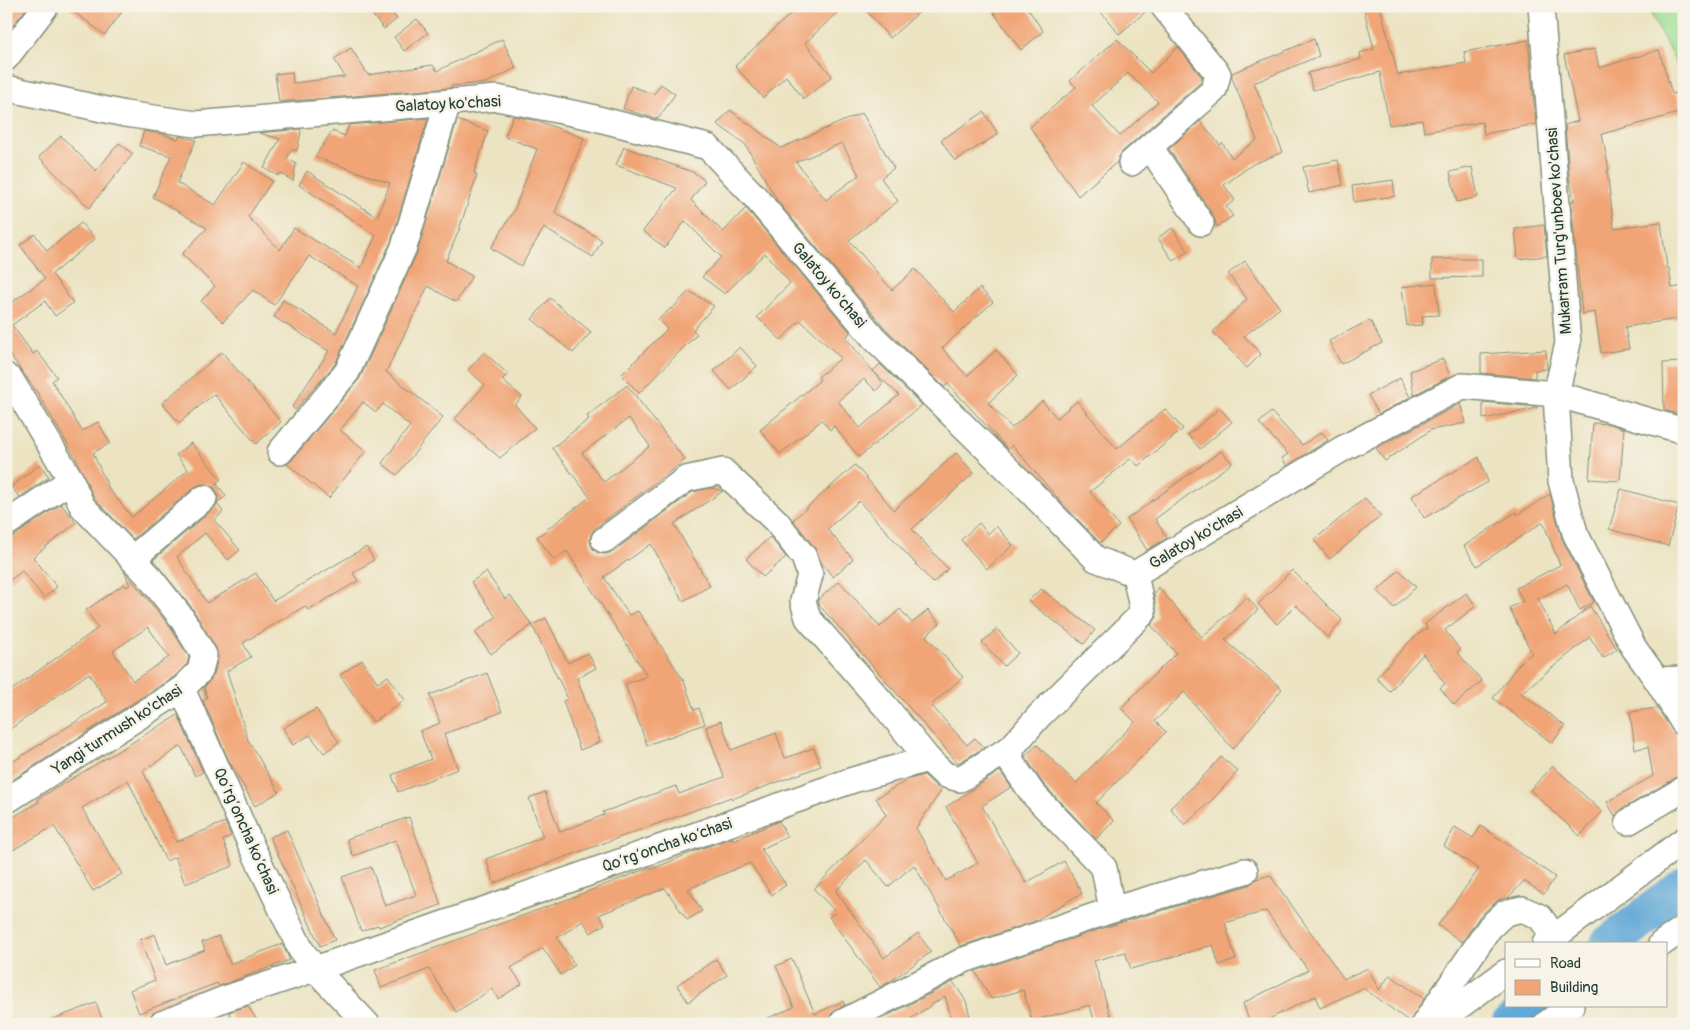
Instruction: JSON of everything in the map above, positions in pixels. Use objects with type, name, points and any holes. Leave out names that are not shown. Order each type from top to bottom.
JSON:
[{"type":"street","points":[[6,58],[46,6]]},
{"type":"street","points":[[1131,163],[1214,90],[1218,74],[1163,6]]},
{"type":"street","name":"Mukarram Turg'unboev ko'chasi","points":[[1541,6],[1568,343],[1556,394],[1561,481],[1575,533],[1634,648],[1657,680],[1684,724]]},
{"type":"street","name":"Galatoy ko'chasi","points":[[6,88],[125,114],[196,124],[497,98],[587,116],[708,148],[756,198],[874,338],[1026,487],[1096,559],[1135,574],[1342,449],[1462,386],[1556,394],[1684,431]]},
{"type":"street","points":[[280,452],[347,372],[404,246],[448,102]]},
{"type":"street","points":[[1150,147],[1201,223]]},
{"type":"street","name":"Yangi turmush ko'chasi","points":[[6,376],[11,380],[72,480],[82,506],[147,574],[181,617],[204,655],[200,671],[182,689],[6,801]]},
{"type":"street","points":[[604,540],[686,478],[723,471],[776,521],[804,557],[810,575],[803,601],[808,618],[886,706],[928,760],[944,775],[960,779],[1011,748],[1039,716],[1143,613],[1135,574]]},
{"type":"street","points":[[6,524],[72,480]]},
{"type":"street","points":[[132,559],[204,498]]},
{"type":"street","points":[[1657,680],[1684,680]]},
{"type":"street","name":"Qo‘rg‘oncha ko‘chasi","points":[[182,689],[250,843],[301,950],[315,969],[367,1024]]},
{"type":"street","points":[[1011,748],[1011,762],[1033,794],[1104,868],[1112,910]]},
{"type":"street","name":"Qo‘rg‘oncha ko‘chasi","points":[[315,969],[853,780],[928,760]]},
{"type":"street","points":[[1628,822],[1684,789]]},
{"type":"street","points":[[1424,1024],[1490,927],[1505,913],[1522,909],[1540,917],[1550,940],[1684,840]]},
{"type":"street","points":[[844,1022],[964,960],[1112,910],[1245,871]]},
{"type":"street","points":[[1664,942],[1684,928]]},
{"type":"street","points":[[161,1024],[224,999],[315,969]]},
{"type":"street","points":[[1435,1024],[1505,973]]},
{"type":"street","points":[[1546,1024],[1568,1008]]},
{"type":"green space","points":[[1647,6],[1684,6],[1684,79]]},
{"type":"building","points":[[6,6],[28,6],[6,34]]},
{"type":"building","points":[[66,6],[126,6],[105,35]]},
{"type":"building","points":[[365,6],[387,6],[397,19],[384,29]]},
{"type":"building","points":[[799,6],[844,6],[805,43],[832,76],[804,99],[786,76],[763,98],[735,66]]},
{"type":"building","points":[[862,6],[926,6],[890,38]]},
{"type":"building","points":[[989,6],[1026,6],[1043,31],[1021,50]]},
{"type":"building","points":[[1096,6],[1149,6],[1149,9],[1119,34]]},
{"type":"building","points":[[1363,6],[1380,6],[1398,75],[1466,63],[1464,52],[1528,40],[1536,124],[1484,134],[1482,122],[1424,132],[1422,120],[1389,125],[1380,72],[1313,90],[1308,73],[1361,59],[1360,53],[1374,49]]},
{"type":"building","points":[[417,19],[428,33],[404,51],[394,37]]},
{"type":"building","points":[[502,39],[516,68],[486,83],[451,86],[451,88],[279,102],[275,74],[292,72],[293,83],[345,77],[334,59],[351,48],[368,75],[433,65],[437,71]]},
{"type":"building","points":[[1117,39],[1151,73],[1178,47],[1202,77],[1201,82],[1122,152],[1117,162],[1078,196],[1030,127],[1076,87],[1070,81]],"holes":[[[1128,73],[1158,102],[1120,136],[1092,106]]]},
{"type":"building","points":[[1314,39],[1319,56],[1254,83],[1283,152],[1253,164],[1224,185],[1235,200],[1226,207],[1233,216],[1217,227],[1213,215],[1169,149],[1200,121],[1220,145],[1222,143],[1232,158],[1257,140],[1232,78],[1232,73]]},
{"type":"building","points":[[1595,49],[1599,68],[1659,50],[1672,94],[1676,93],[1682,112],[1602,134],[1609,170],[1607,170],[1614,228],[1661,222],[1667,268],[1669,268],[1672,288],[1684,286],[1684,318],[1625,327],[1629,349],[1601,353],[1595,312],[1582,314],[1571,201],[1574,201],[1569,177],[1565,125],[1578,121],[1564,55]]},
{"type":"building","points":[[661,84],[675,94],[658,119],[623,109],[631,86],[654,94]]},
{"type":"building","points":[[730,110],[781,148],[862,113],[894,168],[881,178],[898,201],[849,240],[892,290],[915,269],[954,312],[980,288],[993,302],[942,348],[967,376],[996,350],[1018,375],[988,403],[1012,428],[1042,401],[1057,418],[1077,401],[1117,449],[1165,409],[1183,429],[1138,466],[1131,458],[1090,492],[1119,526],[1100,543],[1062,503],[1012,445],[1008,449],[948,384],[944,387],[885,328],[778,202],[745,144],[717,124]],"holes":[[[842,143],[859,175],[826,200],[796,162]]]},
{"type":"building","points":[[984,112],[998,134],[955,161],[941,140]]},
{"type":"building","points":[[513,116],[538,121],[584,138],[555,213],[602,240],[593,257],[544,228],[521,266],[491,248],[514,211],[537,149],[505,137]]},
{"type":"building","points":[[428,118],[391,242],[335,364],[295,410],[292,407],[329,351],[274,317],[283,300],[336,333],[358,286],[309,256],[274,305],[253,290],[223,322],[201,301],[215,286],[182,254],[207,228],[153,197],[171,156],[139,146],[144,131],[178,139],[179,136],[196,140],[177,183],[215,205],[244,162],[272,181],[248,217],[280,250],[294,228],[361,268],[376,235],[299,185],[307,171],[377,217],[390,183],[315,157],[332,131],[345,136],[349,125]]},
{"type":"building","points":[[457,120],[488,131],[474,173],[477,175],[459,230],[446,261],[472,276],[456,302],[428,286],[386,372],[443,417],[397,475],[382,463],[410,426],[383,404],[376,412],[363,402],[340,430],[366,451],[329,498],[287,464],[360,378],[417,253]]},
{"type":"building","points":[[300,129],[297,151],[292,149],[287,158],[296,164],[293,181],[280,173],[278,176],[264,168],[280,139],[259,133]]},
{"type":"building","points":[[61,136],[96,171],[119,143],[133,154],[89,208],[39,157]]},
{"type":"building","points":[[624,147],[695,173],[705,181],[691,200],[723,232],[746,208],[850,332],[846,338],[873,371],[880,364],[922,405],[859,457],[834,426],[830,430],[822,420],[780,454],[760,430],[820,380],[818,377],[841,358],[800,320],[781,340],[757,317],[790,283],[765,253],[725,294],[702,277],[721,257],[685,221],[665,248],[643,231],[677,188],[616,165]],"holes":[[[873,371],[899,395],[860,428],[838,401],[864,379],[876,391],[883,383]]]},
{"type":"building","points":[[1338,160],[1343,185],[1309,193],[1303,167]]},
{"type":"building","points":[[1472,167],[1478,197],[1457,202],[1450,172]]},
{"type":"building","points":[[1393,180],[1395,196],[1354,202],[1352,186]]},
{"type":"building","points":[[81,223],[95,239],[52,274],[73,303],[55,316],[45,301],[12,325],[33,354],[37,351],[57,377],[52,381],[82,431],[98,422],[110,443],[93,453],[109,489],[132,517],[188,470],[176,455],[191,443],[221,479],[216,483],[226,496],[217,503],[218,495],[215,488],[208,484],[201,484],[133,539],[94,498],[78,462],[37,392],[6,349],[6,306],[45,279],[20,245],[35,234],[47,251]]},
{"type":"building","points":[[1544,225],[1547,256],[1518,259],[1515,229]]},
{"type":"building","points":[[1172,228],[1188,251],[1173,261],[1158,238]]},
{"type":"building","points":[[1432,259],[1482,259],[1482,277],[1432,278]]},
{"type":"building","points":[[1245,261],[1280,308],[1244,336],[1261,354],[1247,368],[1213,332],[1247,299],[1228,274]]},
{"type":"building","points":[[1436,283],[1439,315],[1422,316],[1423,325],[1407,326],[1402,287]]},
{"type":"building","points":[[689,291],[714,306],[693,330],[697,334],[639,393],[621,375],[667,329],[658,320],[672,309]]},
{"type":"building","points":[[550,298],[591,332],[573,353],[532,319]]},
{"type":"building","points":[[1370,320],[1382,343],[1341,364],[1329,341]]},
{"type":"building","points":[[740,347],[757,366],[731,390],[714,371]]},
{"type":"building","points":[[1546,350],[1547,369],[1535,370],[1535,378],[1481,373],[1481,354]]},
{"type":"building","points":[[222,352],[281,422],[256,444],[214,394],[179,423],[162,403]]},
{"type":"building","points":[[484,352],[508,374],[502,380],[522,397],[515,405],[535,428],[500,458],[455,419],[485,385],[468,370]]},
{"type":"building","points":[[1443,359],[1450,376],[1414,395],[1410,371]]},
{"type":"building","points":[[1684,362],[1684,416],[1664,410],[1663,363]]},
{"type":"building","points":[[1400,378],[1410,397],[1379,414],[1368,395]]},
{"type":"building","points":[[627,385],[685,460],[595,528],[591,534],[590,541],[593,549],[598,553],[613,552],[692,492],[711,488],[723,491],[674,524],[710,586],[683,601],[651,544],[604,577],[629,615],[638,611],[684,681],[694,710],[699,708],[705,724],[647,745],[625,684],[647,676],[567,551],[554,560],[537,537],[590,497],[552,448],[589,419],[587,416]],"holes":[[[629,418],[650,446],[604,482],[582,453]]]},
{"type":"building","points":[[1483,402],[1537,407],[1537,408],[1483,419]]},
{"type":"building","points":[[1460,404],[1466,423],[1431,430],[1385,461],[1376,448]]},
{"type":"building","points":[[1220,408],[1232,422],[1200,449],[1188,435]]},
{"type":"building","points":[[1271,412],[1302,445],[1322,432],[1328,440],[1287,466],[1282,458],[1288,454],[1259,423]]},
{"type":"building","points":[[1593,423],[1610,424],[1624,429],[1620,481],[1589,479]]},
{"type":"building","points":[[1221,451],[1232,463],[1155,519],[1167,538],[1147,550],[1127,519]]},
{"type":"building","points":[[956,453],[974,473],[912,529],[948,569],[933,583],[859,501],[827,529],[853,559],[833,577],[822,564],[815,548],[793,520],[855,465],[894,510]]},
{"type":"building","points":[[1479,457],[1488,482],[1424,518],[1412,496]]},
{"type":"building","points":[[40,464],[49,477],[20,497],[11,487]]},
{"type":"building","points":[[1621,489],[1679,505],[1668,546],[1609,529]]},
{"type":"building","points":[[1550,494],[1562,539],[1594,602],[1580,610],[1567,584],[1538,599],[1556,634],[1590,606],[1617,649],[1603,658],[1590,637],[1521,693],[1565,726],[1552,743],[1493,698],[1519,664],[1532,653],[1509,608],[1523,601],[1516,588],[1560,565],[1543,522],[1477,566],[1464,546],[1516,512],[1517,515]]},
{"type":"building","points":[[1365,498],[1381,516],[1330,559],[1314,540]]},
{"type":"building","points":[[61,504],[76,523],[33,557],[57,587],[44,598],[22,571],[6,583],[6,539],[14,536]]},
{"type":"building","points":[[217,504],[223,512],[214,520],[240,550],[228,560],[205,533],[177,557],[207,603],[256,573],[273,601],[366,547],[374,560],[353,573],[358,581],[308,610],[305,606],[243,643],[251,657],[227,671],[248,740],[279,792],[255,806],[229,761],[203,701],[207,698],[204,688],[214,674],[218,658],[216,648],[192,608],[153,560]]},
{"type":"building","points":[[979,523],[988,534],[996,526],[1013,545],[987,569],[961,540]]},
{"type":"building","points":[[770,537],[786,557],[763,577],[746,559]]},
{"type":"building","points":[[1292,570],[1342,620],[1328,638],[1296,605],[1277,624],[1258,604]]},
{"type":"building","points":[[1399,570],[1416,587],[1394,608],[1378,591]]},
{"type":"building","points":[[124,571],[169,625],[189,657],[187,664],[174,677],[6,784],[6,766],[107,702],[89,673],[6,732],[6,694],[98,628],[86,610],[124,584],[126,587],[130,585]],"holes":[[[148,627],[169,657],[133,681],[113,651]]]},
{"type":"building","points":[[486,572],[505,599],[510,595],[532,625],[491,654],[475,632],[496,617],[471,582]]},
{"type":"building","points":[[839,581],[880,627],[900,609],[912,623],[928,610],[940,623],[926,636],[963,677],[931,705],[967,745],[975,738],[984,748],[958,763],[820,606],[818,600]]},
{"type":"building","points":[[1158,587],[1202,637],[1247,597],[1258,610],[1225,640],[1282,689],[1233,749],[1184,692],[1155,721],[1166,732],[1096,803],[1114,821],[1096,839],[1044,785],[1025,756],[1037,745],[1076,783],[1135,722],[1121,708],[1176,653],[1151,625],[1157,617],[1154,595]]},
{"type":"building","points":[[1041,589],[1095,630],[1084,644],[1028,601]]},
{"type":"building","points":[[1466,593],[1476,606],[1445,630],[1460,650],[1457,652],[1482,681],[1454,705],[1440,688],[1445,684],[1423,654],[1390,691],[1376,678],[1412,639],[1427,628],[1425,624]]},
{"type":"building","points":[[546,618],[568,663],[588,653],[596,668],[577,678],[600,742],[580,750],[563,701],[568,699],[532,625]]},
{"type":"building","points":[[997,629],[1018,653],[1004,666],[982,642]]},
{"type":"building","points":[[362,660],[378,683],[388,676],[405,700],[373,722],[340,675]]},
{"type":"building","points":[[487,673],[502,712],[444,734],[458,769],[398,792],[392,775],[431,759],[420,731],[440,723],[430,695]]},
{"type":"building","points":[[1657,708],[1676,735],[1684,775],[1677,777],[1621,810],[1615,816],[1607,802],[1653,776],[1648,747],[1635,749],[1630,712]]},
{"type":"building","points":[[316,709],[339,742],[324,753],[310,735],[293,745],[283,728]]},
{"type":"building","points":[[178,715],[203,772],[195,776],[181,746],[143,771],[176,842],[225,822],[231,836],[223,840],[233,866],[185,884],[175,857],[166,861],[128,780],[82,808],[122,874],[93,891],[54,826],[6,854],[6,821],[39,802],[38,799]]},
{"type":"building","points":[[721,721],[731,750],[776,733],[785,758],[814,748],[821,766],[494,883],[486,859],[543,837],[529,798],[545,792],[560,832],[604,815],[603,812],[676,786],[679,794],[724,777],[706,727]]},
{"type":"building","points":[[1221,757],[1238,771],[1216,796],[1185,825],[1170,808]]},
{"type":"building","points":[[1553,766],[1602,812],[1580,836],[1530,790]]},
{"type":"building","points":[[1000,771],[1011,787],[982,806],[1026,883],[1064,861],[1082,893],[1033,922],[961,946],[914,865],[888,887],[866,860],[836,891],[884,958],[918,933],[931,952],[880,987],[829,917],[836,912],[814,889],[886,815],[876,798],[909,779],[924,775],[941,791],[916,828],[946,881],[978,863],[946,807]]},
{"type":"building","points":[[409,817],[441,905],[379,927],[378,925],[361,931],[342,877],[371,867],[385,906],[416,895],[396,840],[353,856],[347,839]]},
{"type":"building","points":[[779,821],[787,837],[761,849],[786,885],[772,895],[750,863],[688,889],[702,911],[687,920],[665,888],[599,915],[605,924],[591,933],[583,921],[557,938],[575,965],[561,975],[543,948],[511,968],[522,984],[498,999],[492,989],[456,1012],[429,969],[381,988],[375,970],[651,867],[652,869],[705,847],[733,838],[734,840]]},
{"type":"building","points":[[1481,826],[1555,877],[1544,894],[1524,881],[1508,898],[1498,900],[1480,916],[1462,942],[1438,925],[1479,869],[1444,846],[1455,827],[1473,838]]},
{"type":"building","points":[[287,830],[335,940],[320,946],[270,837]]},
{"type":"building","points":[[1270,875],[1344,979],[1368,968],[1379,990],[1390,975],[1424,999],[1410,1022],[1363,988],[1320,1008],[1315,996],[1271,1018],[1272,1024],[1250,1024],[1243,1003],[1308,970],[1266,911],[1225,923],[1236,960],[1219,965],[1213,945],[1131,969],[1125,952],[1094,961],[1113,1024],[1095,1024],[1090,1005],[1032,1021],[1023,990],[991,999],[975,971],[1116,924],[1249,885],[1256,879]]},
{"type":"building","points":[[155,934],[166,965],[205,950],[202,942],[219,936],[230,964],[282,944],[290,960],[219,986],[217,983],[139,1013],[130,990],[155,980],[140,940]]},
{"type":"building","points":[[716,959],[727,975],[688,1002],[677,985]]},
{"type":"building","points":[[792,959],[815,1014],[843,1001],[845,1005],[831,1014],[829,1024],[754,1024],[794,1007],[776,966]]},
{"type":"building","points":[[953,982],[966,1001],[972,1024],[953,1024],[945,996],[903,1024],[871,1024]]},
{"type":"building","points":[[96,1003],[104,1024],[45,1024],[45,1022]]},
{"type":"building","points":[[248,1006],[259,1024],[234,1024],[229,1012]]},
{"type":"waterway","points":[[1612,942],[1684,886]]},
{"type":"waterway","points":[[1510,1024],[1529,1008]]}]
